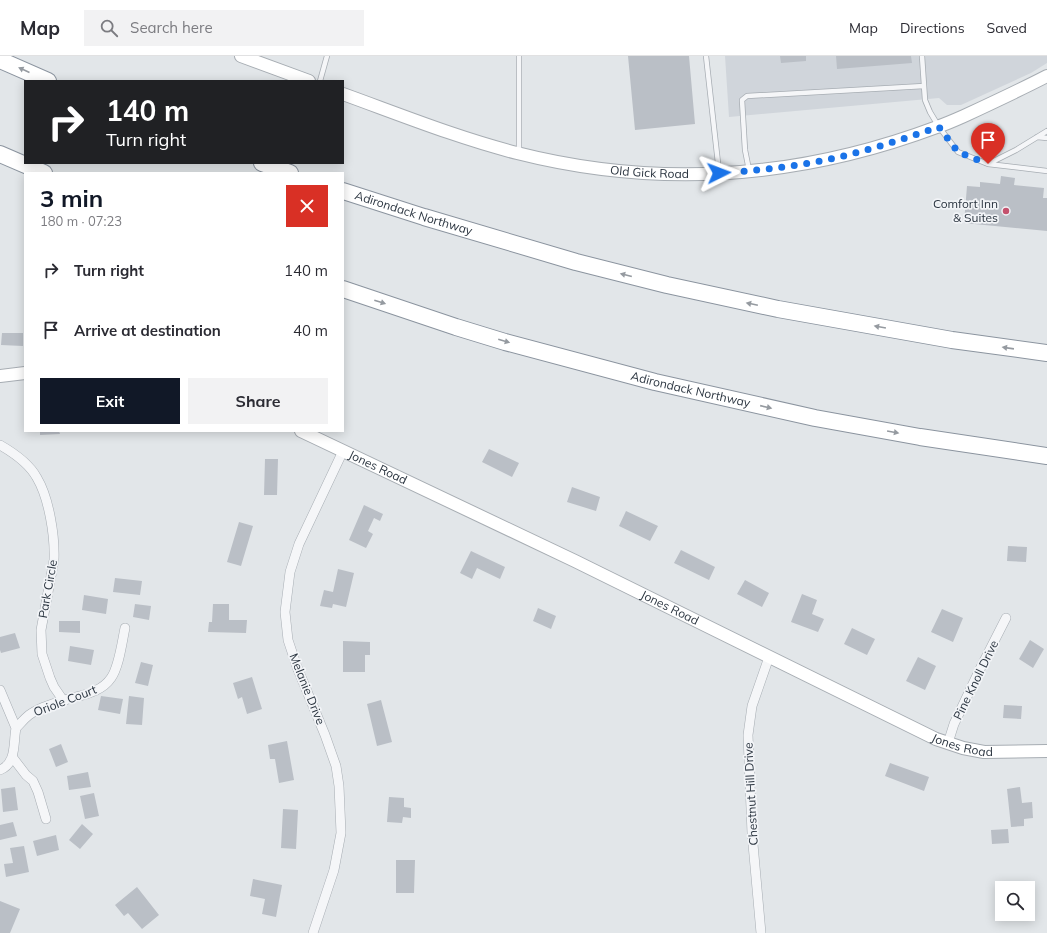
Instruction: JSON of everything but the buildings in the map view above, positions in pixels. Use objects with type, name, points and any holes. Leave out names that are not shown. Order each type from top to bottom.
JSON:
[{"type":"highway","points":[[0,60],[46,80]]},
{"type":"highway","points":[[0,154],[42,172]]},
{"type":"highway","points":[[265,164],[287,172]]},
{"type":"highway","name":"Adirondack Northway","points":[[344,191],[424,217],[569,260],[667,285],[778,309],[952,340],[1047,353]]},
{"type":"highway","name":"Adirondack Northway","points":[[344,289],[505,342],[655,382],[815,418],[920,437],[1047,456]]},
{"type":"street","points":[[246,57],[306,80]]},
{"type":"street","name":"Old Gick Road","points":[[344,94],[458,136],[519,153],[570,164],[635,172],[678,174],[719,173],[749,171],[808,163],[854,154],[939,127],[989,105],[1047,76]]},
{"type":"street","points":[[0,376],[24,373]]},
{"type":"street","name":"Jones Road","points":[[303,432],[575,561],[936,738],[963,748],[984,752],[1047,751]]},
{"type":"street","name":"Park Circle","points":[[0,445],[9,450],[28,466],[37,478],[50,516],[54,560],[41,630],[42,654],[54,687],[63,700]]},
{"type":"street","name":"Melanie Drive","points":[[313,933],[334,870],[341,833],[339,786],[336,766],[325,735],[296,668],[288,640],[285,612],[290,572],[299,544],[342,451]]},
{"type":"street","name":"Pine Knoll Drive","points":[[948,743],[954,724],[1006,618]]},
{"type":"street","name":"Oriole Court","points":[[16,728],[28,715],[38,710],[63,700],[96,691],[106,684],[112,678],[117,666],[124,628]]},
{"type":"street","name":"Chestnut Hill Drive","points":[[761,933],[752,833],[748,735],[752,706],[769,657]]},
{"type":"street","points":[[0,690],[16,728],[13,758],[5,768],[0,770]]},
{"type":"street","points":[[13,758],[26,775],[33,781],[46,819]]},
{"type":"lane","points":[[320,80],[327,56]]},
{"type":"lane","points":[[519,56],[519,153]]},
{"type":"lane","points":[[706,56],[719,173]]},
{"type":"lane","points":[[922,56],[924,86],[930,112],[939,127],[958,152],[988,164],[1047,171]]},
{"type":"lane","points":[[749,171],[745,150],[742,100],[747,96],[924,86]]},
{"type":"lane","points":[[988,164],[1016,150],[1047,131]]},
{"type":"lane","points":[[1037,137],[1047,138]]},
{"type":"shaded area","points":[[725,56],[1047,56],[1047,63],[1031,73],[961,105],[947,105],[939,98],[729,117]]},
{"type":"place","name":"Comfort Inn & Suites","points":[[1006,211]]},
{"type":"route","points":[[719,173],[778,168],[854,154],[939,127],[958,152],[988,164]]}]
